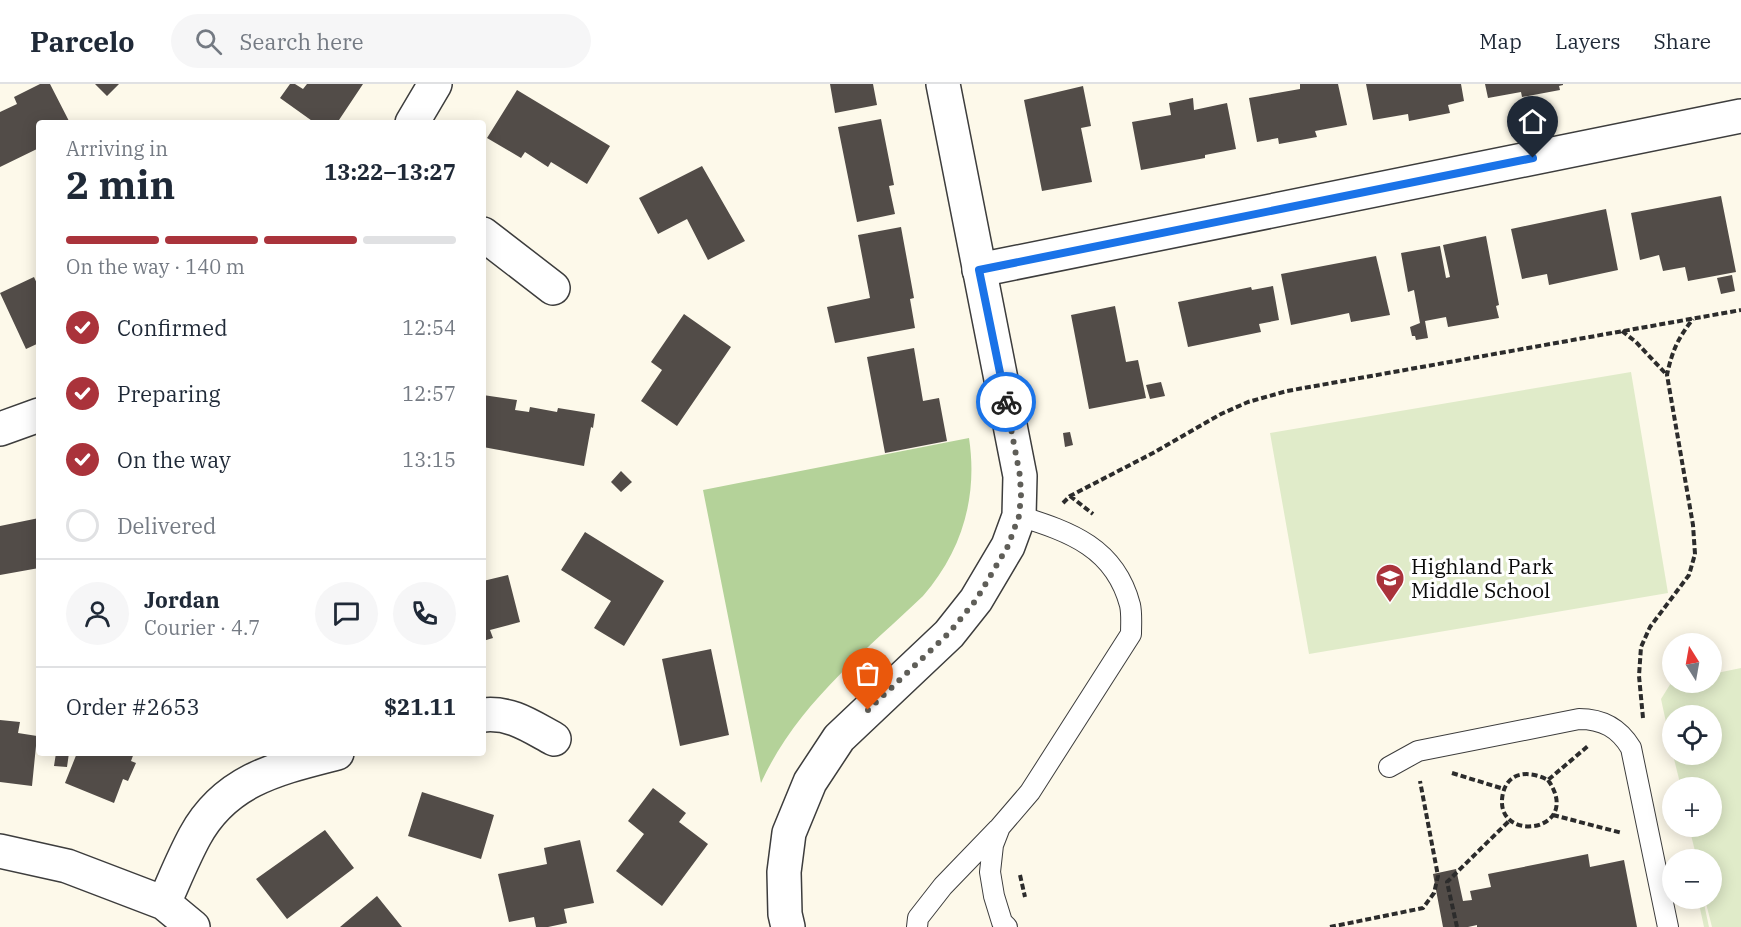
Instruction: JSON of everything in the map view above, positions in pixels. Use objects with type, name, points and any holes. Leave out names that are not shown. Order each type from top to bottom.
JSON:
[{"type":"street","points":[[414,120],[435,84]]},
{"type":"street","points":[[788,927],[785,914],[784,872],[789,833],[810,782],[839,738],[949,633],[969,609],[1008,546],[1032,520],[1020,476],[943,84]]},
{"type":"street","points":[[979,270],[1741,116]]},
{"type":"street","points":[[486,236],[553,288]]},
{"type":"street","points":[[0,429],[36,416]]},
{"type":"street","points":[[486,715],[512,717],[554,739]]},
{"type":"street","points":[[164,903],[195,836],[209,814],[232,792],[249,781],[280,768],[326,756]]},
{"type":"street","points":[[0,851],[67,866],[164,903],[193,927]]},
{"type":"lane","points":[[917,927],[918,918],[943,886],[1030,792],[1131,633],[1131,607],[1121,581],[1108,560],[1087,543],[1032,520]]},
{"type":"lane","points":[[1389,767],[1418,751],[1580,719],[1592,719],[1618,732],[1631,748],[1668,927]]},
{"type":"lane","points":[[1000,827],[993,845],[990,872],[1002,922],[1007,927]]},
{"type":"path","points":[[1032,520],[1070,496],[1153,453],[1221,414],[1248,402],[1287,391],[1741,310]]},
{"type":"path","points":[[1548,780],[1618,732],[1643,721],[1639,676],[1641,647],[1650,627],[1689,575],[1695,554],[1693,525],[1667,375],[1671,354],[1693,318]]},
{"type":"path","points":[[1621,330],[1636,342],[1667,375]]},
{"type":"path","points":[[1444,771],[1504,789]]},
{"type":"path","points":[[1524,774],[1536,774],[1548,780],[1555,790],[1557,803],[1553,815],[1545,824],[1533,828],[1521,827],[1510,820],[1504,811],[1502,800],[1504,789],[1512,779],[1524,774]]},
{"type":"path","points":[[1330,927],[1423,908],[1434,893],[1438,876],[1420,784],[1425,779]]},
{"type":"path","points":[[1553,815],[1650,840]]},
{"type":"path","points":[[1447,882],[1510,820]]},
{"type":"path","points":[[1437,880],[1447,882]]},
{"type":"path","points":[[1447,882],[1456,927]]},
{"type":"green space","points":[[1631,372],[1668,593],[1309,654],[1270,433]]},
{"type":"green space","points":[[969,438],[971,481],[969,502],[957,542],[948,561],[923,596],[855,660],[812,705],[776,755],[761,783],[703,490]]},
{"type":"green space","points":[[1741,668],[1741,927],[1712,927],[1708,909],[1722,909],[1722,849],[1694,849],[1692,837],[1722,837],[1722,777],[1678,777],[1676,765],[1722,765],[1722,705],[1662,705],[1661,699],[1665,693],[1722,693],[1722,672]]},
{"type":"green space","points":[[1700,909],[1705,909],[1709,927],[1704,927]]},
{"type":"building","points":[[40,84],[50,84],[68,120],[36,120],[36,149],[0,167],[0,112],[17,104],[14,97]]},
{"type":"building","points":[[95,84],[119,84],[107,96]]},
{"type":"building","points":[[290,84],[303,89],[307,84],[363,84],[339,120],[311,120],[280,98]]},
{"type":"building","points":[[830,84],[873,84],[877,105],[835,113]]},
{"type":"building","points":[[1300,84],[1338,84],[1347,125],[1315,131],[1317,137],[1279,144],[1278,138],[1257,142],[1249,98],[1300,89]]},
{"type":"building","points":[[1366,84],[1461,84],[1464,101],[1448,105],[1450,113],[1409,121],[1408,114],[1373,120]]},
{"type":"building","points":[[1485,84],[1563,85],[1559,86],[1560,90],[1522,97],[1521,92],[1488,98]]},
{"type":"building","points":[[1083,86],[1091,126],[1081,128],[1092,182],[1042,191],[1024,100]]},
{"type":"building","points":[[517,90],[610,146],[587,184],[551,162],[548,167],[525,152],[521,158],[487,138]]},
{"type":"building","points":[[1193,98],[1194,110],[1227,103],[1236,149],[1205,155],[1205,158],[1141,170],[1132,122],[1171,115],[1169,103]]},
{"type":"building","points":[[881,119],[894,185],[889,186],[895,214],[857,222],[838,127]]},
{"type":"building","points":[[702,166],[745,241],[708,260],[687,219],[658,234],[639,198]]},
{"type":"building","points":[[1721,196],[1736,272],[1688,281],[1685,267],[1663,271],[1659,255],[1640,260],[1631,213]]},
{"type":"building","points":[[1606,209],[1618,270],[1549,285],[1547,274],[1522,279],[1511,229]]},
{"type":"building","points":[[901,227],[914,298],[910,299],[915,328],[835,343],[827,307],[870,298],[858,235]]},
{"type":"building","points":[[1486,236],[1499,305],[1496,306],[1499,318],[1448,327],[1446,317],[1425,321],[1428,338],[1416,340],[1415,336],[1412,336],[1410,327],[1420,323],[1414,290],[1408,292],[1401,253],[1440,246],[1446,278],[1450,277],[1443,245]]},
{"type":"building","points":[[1376,256],[1390,315],[1351,322],[1349,313],[1291,325],[1281,274]]},
{"type":"building","points":[[1732,275],[1735,291],[1721,294],[1717,278]]},
{"type":"building","points":[[34,277],[36,281],[36,344],[26,349],[0,293]]},
{"type":"building","points":[[1273,286],[1279,320],[1259,324],[1261,332],[1188,347],[1178,302],[1251,287],[1252,290]]},
{"type":"building","points":[[1115,306],[1126,362],[1138,360],[1146,398],[1089,409],[1071,315]]},
{"type":"building","points":[[684,314],[731,347],[677,426],[641,401],[662,370],[651,362]]},
{"type":"building","points":[[914,348],[923,401],[939,398],[947,441],[885,453],[867,357]]},
{"type":"building","points":[[1161,382],[1165,396],[1150,399],[1146,385]]},
{"type":"building","points":[[486,395],[517,400],[515,410],[529,412],[530,407],[557,412],[558,408],[595,414],[584,466],[486,448]]},
{"type":"building","points":[[1070,432],[1073,445],[1065,447],[1063,433]]},
{"type":"building","points":[[621,471],[632,482],[621,492],[611,482]]},
{"type":"building","points":[[36,519],[36,569],[0,575],[0,526]]},
{"type":"building","points":[[585,532],[664,581],[624,646],[594,628],[611,601],[561,570]]},
{"type":"building","points":[[508,575],[520,622],[490,630],[493,638],[486,640],[486,580]]},
{"type":"building","points":[[711,649],[729,735],[680,746],[662,659]]},
{"type":"building","points":[[0,720],[20,722],[18,733],[36,736],[32,786],[0,782]]},
{"type":"building","points":[[56,756],[69,756],[67,767],[54,766]]},
{"type":"building","points":[[76,756],[133,756],[131,761],[136,763],[128,781],[123,779],[114,803],[65,783]]},
{"type":"building","points":[[653,788],[686,813],[679,822],[708,844],[662,906],[616,871],[644,834],[628,821]]},
{"type":"building","points":[[422,792],[494,815],[481,859],[408,836]]},
{"type":"building","points":[[325,830],[354,868],[287,919],[256,879]]},
{"type":"building","points":[[580,840],[594,903],[564,909],[567,923],[536,927],[534,917],[509,922],[498,874],[547,864],[544,848]]},
{"type":"building","points":[[1588,854],[1590,867],[1624,860],[1637,927],[1477,927],[1477,925],[1443,927],[1433,874],[1456,869],[1463,901],[1472,900],[1470,891],[1491,887],[1488,874]]},
{"type":"building","points":[[377,896],[402,927],[340,927]]},
{"type":"way so far","points":[[868,710],[949,633],[976,600],[1008,546],[1019,516],[1021,496],[1020,476],[1006,402]]},
{"type":"place","name":"Highland Park Middle School","points":[[1390,604]]},
{"type":"route","points":[[1006,402],[979,270],[1533,158]]}]
